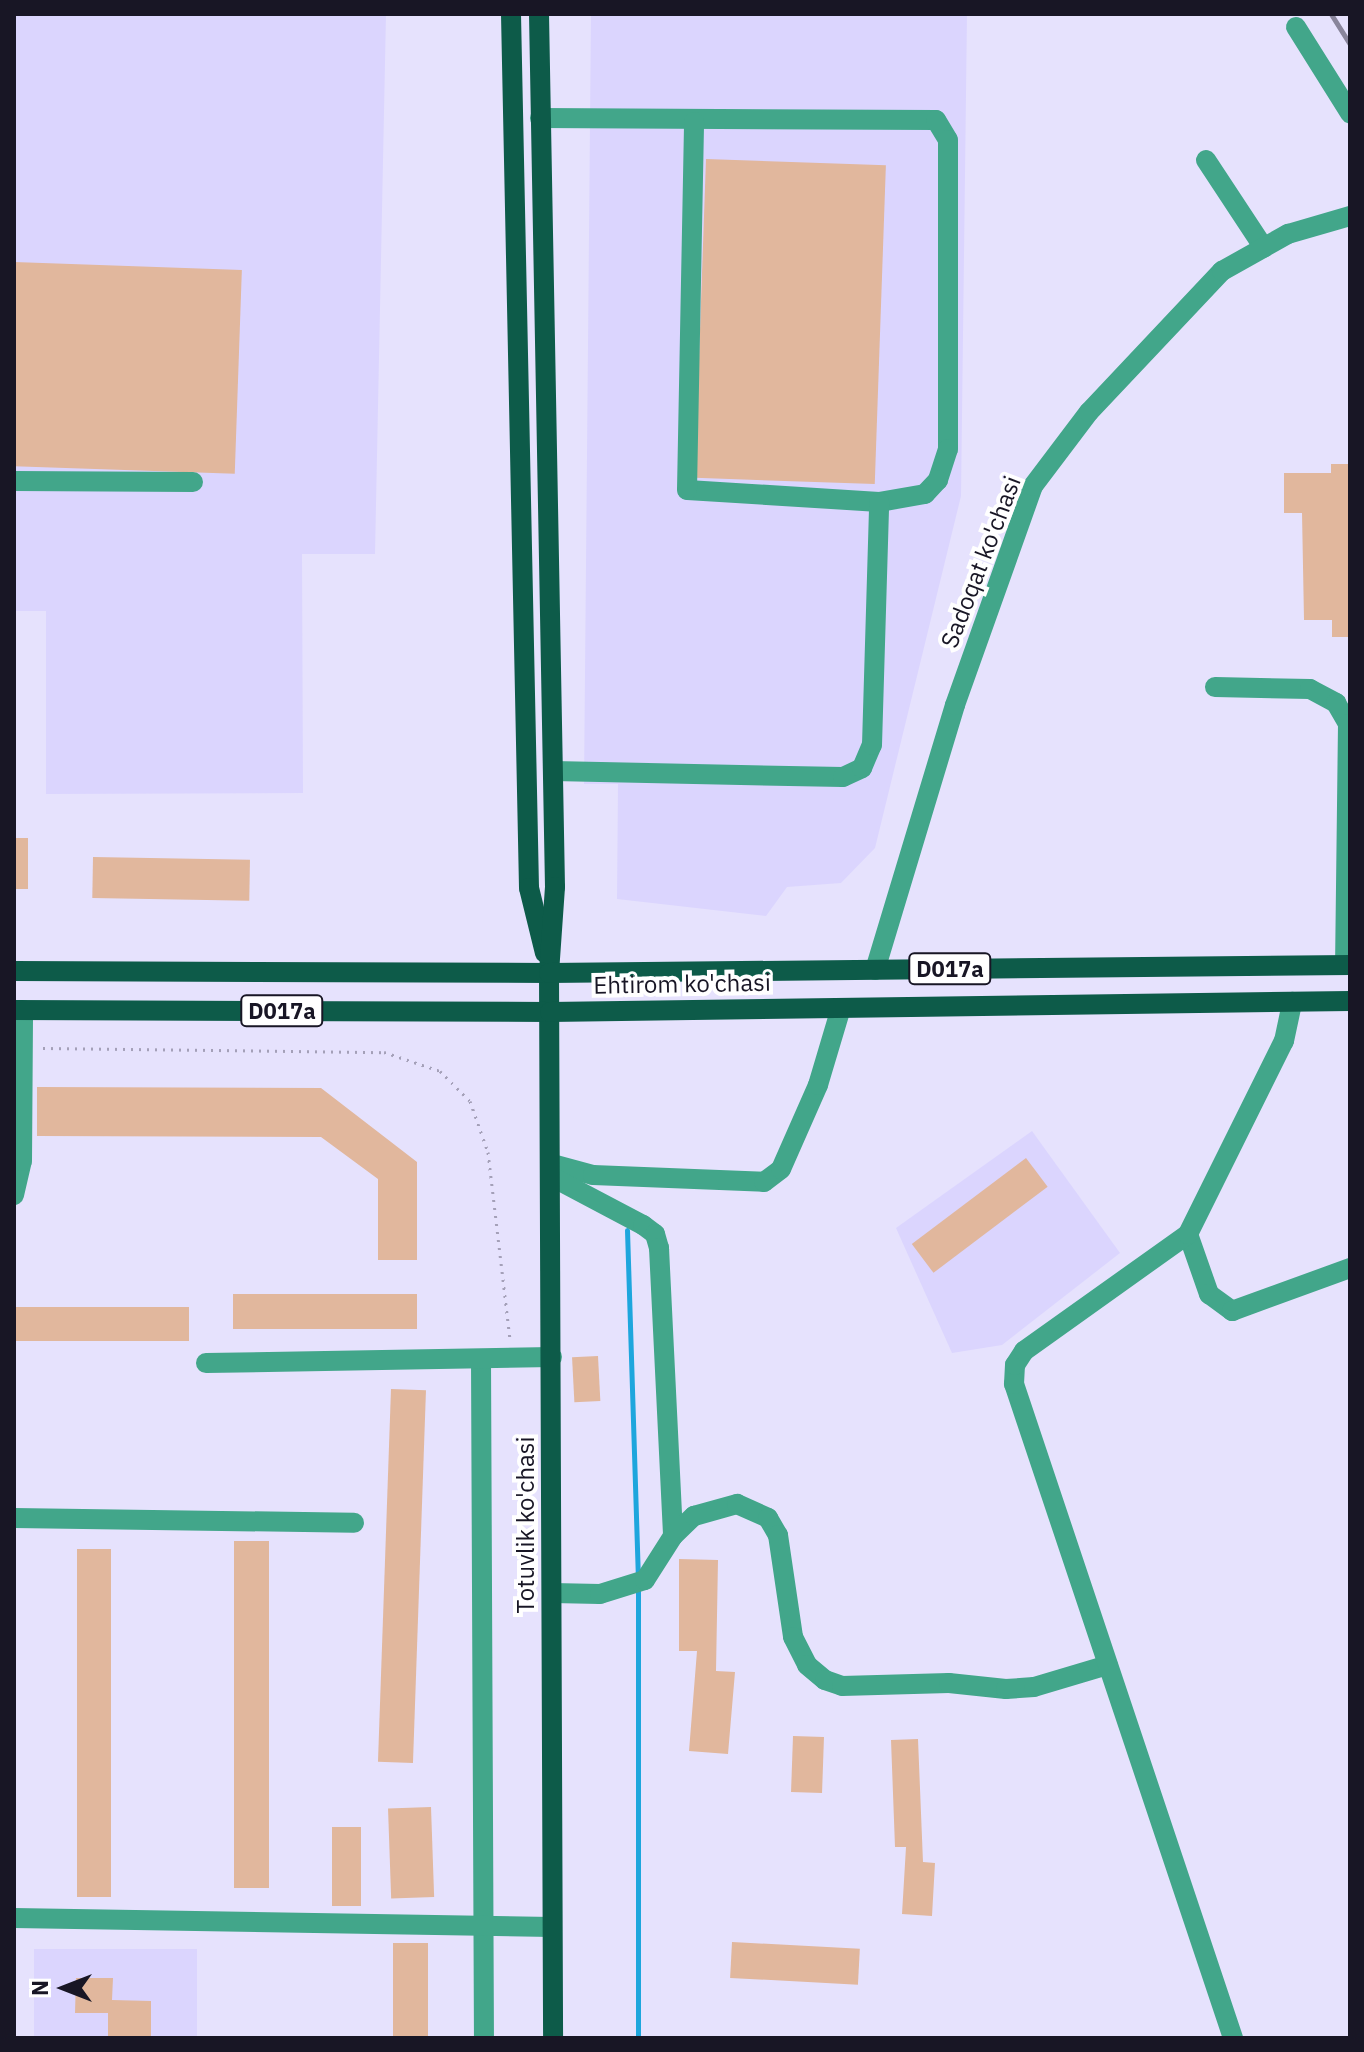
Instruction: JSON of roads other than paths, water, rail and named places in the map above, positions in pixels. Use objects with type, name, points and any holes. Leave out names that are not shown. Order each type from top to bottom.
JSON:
[{"type":"main road","points":[[511,14],[529,888],[549,973]]},
{"type":"main road","points":[[539,14],[555,887],[549,973]]},
{"type":"main road","name":"Ehtirom ko'chasi","points":[[14,971],[549,973],[1348,965]]},
{"type":"main road","name":"Totuvlik ko'chasi","points":[[549,973],[553,2038]]},
{"type":"main road","name":"Ehtirom ko'chasi","points":[[19,1010],[550,1012],[1350,1001]]},
{"type":"street","points":[[1296,27],[1350,113]]},
{"type":"street","points":[[540,118],[694,122],[936,120],[948,140],[948,449],[938,480],[925,494],[879,502],[687,490],[694,122]]},
{"type":"street","points":[[1206,160],[1264,248]]},
{"type":"street","name":"Sadoqat ko'chasi","points":[[875,970],[955,705],[1033,486],[1089,412],[1222,271],[1288,234],[1350,216]]},
{"type":"street","points":[[14,481],[193,482]]},
{"type":"street","points":[[553,771],[843,777],[862,768],[872,745],[879,502]]},
{"type":"street","points":[[1215,687],[1310,689],[1336,703],[1348,724],[1348,965]]},
{"type":"street","points":[[1233,2038],[1014,1384],[1015,1365],[1024,1351],[1188,1234],[1284,1041],[1292,1002]]},
{"type":"street","points":[[552,1170],[593,1175],[764,1182],[781,1169],[818,1085],[841,1008]]},
{"type":"street","points":[[14,1195],[22,1161],[23,1047],[19,1010]]},
{"type":"street","points":[[552,1170],[655,1234],[659,1248],[673,1536]]},
{"type":"street","points":[[1188,1234],[1209,1294],[1232,1311],[1350,1268]]},
{"type":"street","points":[[206,1363],[552,1357]]},
{"type":"street","points":[[481,1359],[484,2038]]},
{"type":"street","points":[[552,1593],[600,1594],[638,1582],[673,1536],[714,1507],[737,1504],[768,1518],[785,1565],[793,1637],[807,1665],[842,1686],[949,1683],[1006,1689],[1034,1687],[1108,1665]]},
{"type":"street","points":[[14,1518],[354,1523]]},
{"type":"street","points":[[14,1918],[552,1927]]},
{"type":"waterway","points":[[627,1230],[638,1577]]},
{"type":"waterway","points":[[638,1587],[638,2038]]},
{"type":"railway","points":[[1331,14],[1350,45]]}]
